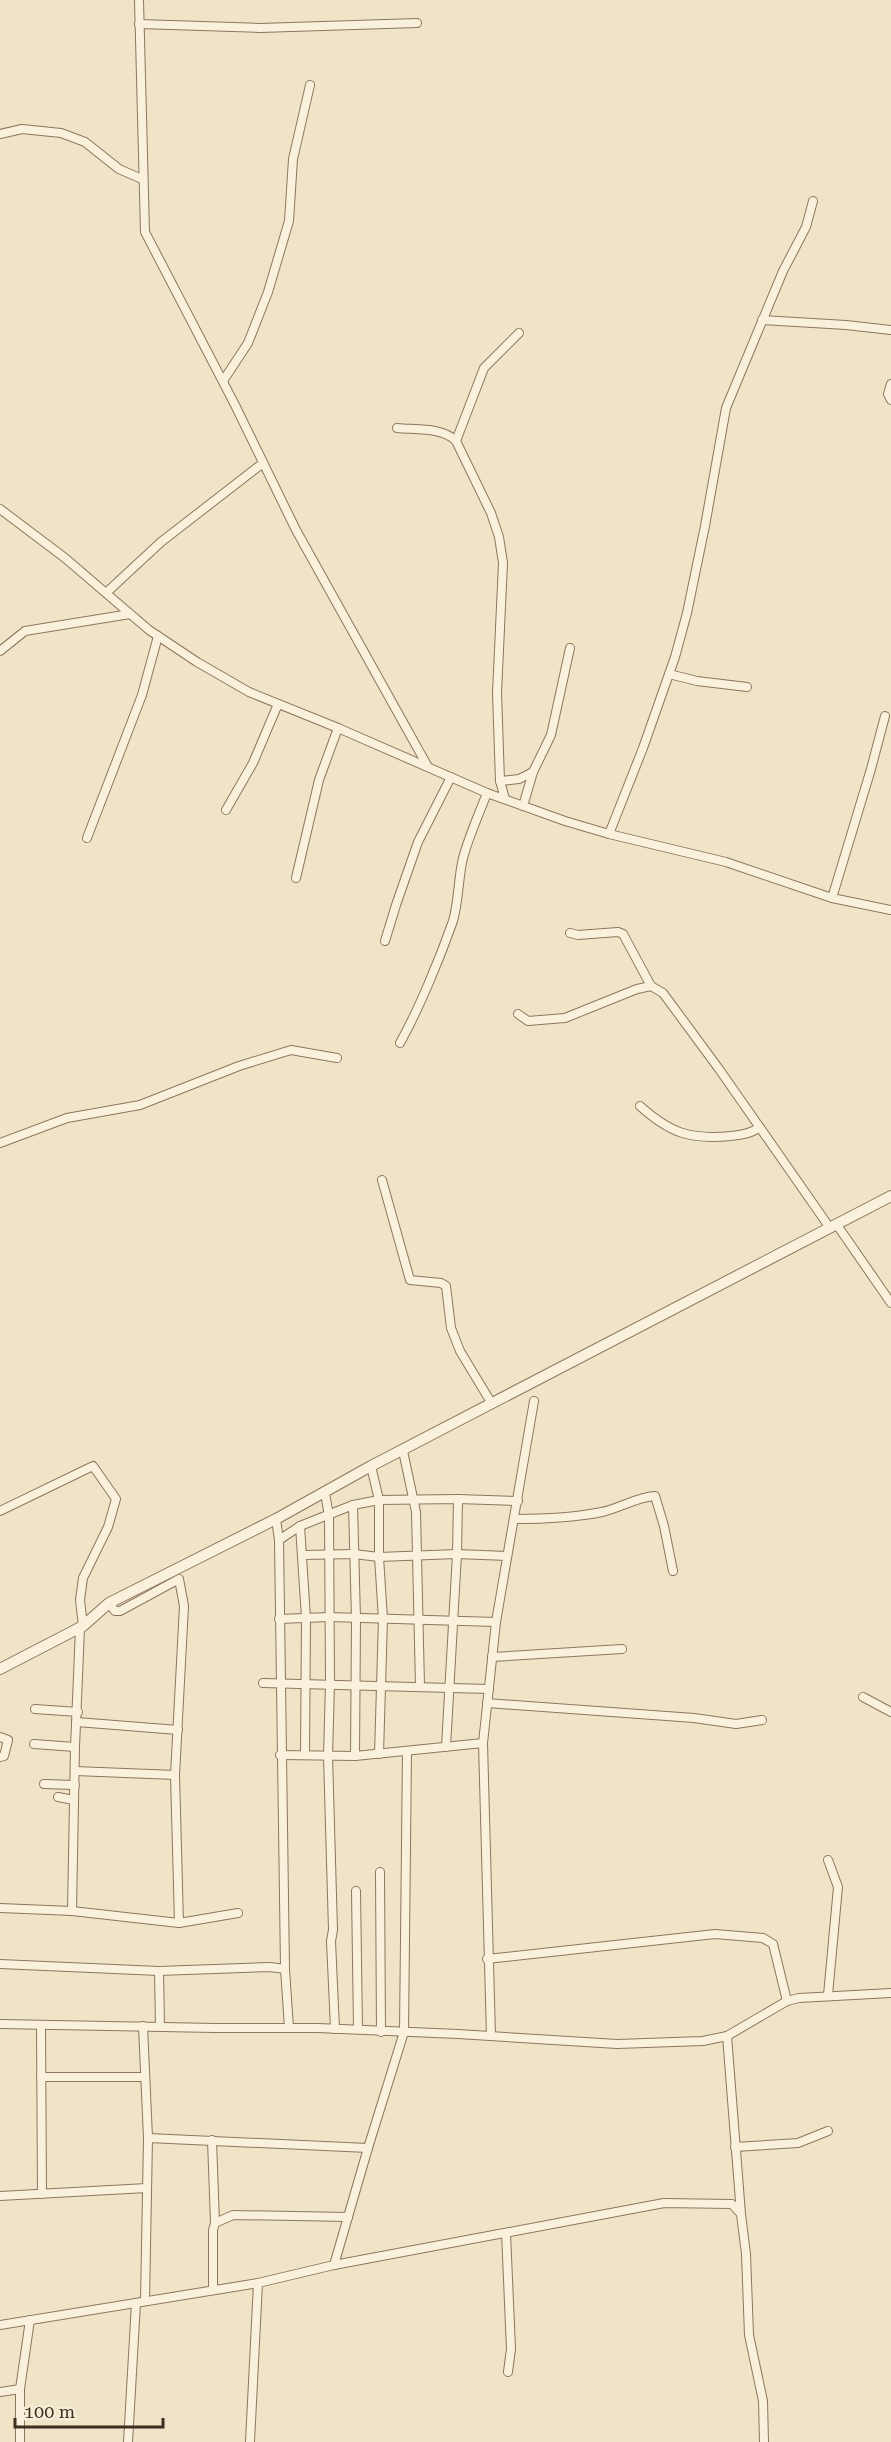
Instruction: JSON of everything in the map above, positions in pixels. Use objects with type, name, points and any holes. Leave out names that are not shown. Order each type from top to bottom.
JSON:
[{"type":"street","points":[[138,0],[145,232],[223,381],[302,540],[428,768]]},
{"type":"street","points":[[139,24],[260,28],[417,23]]},
{"type":"street","points":[[223,381],[248,343],[268,292],[289,221],[293,159],[309,85]]},
{"type":"street","points":[[0,134],[22,129],[61,133],[85,142],[119,169],[142,178]]},
{"type":"street","points":[[609,834],[669,674],[692,591],[726,408],[783,271],[806,227],[813,201]]},
{"type":"street","points":[[762,320],[837,324],[891,330]]},
{"type":"street","points":[[456,441],[484,368],[519,333]]},
{"type":"street","points":[[891,384],[888,394],[891,400]]},
{"type":"street","points":[[397,428],[449,434],[456,441],[491,513],[500,537],[503,563],[497,693],[500,781],[505,799]]},
{"type":"street","points":[[106,593],[161,542],[263,463]]},
{"type":"street","points":[[0,509],[65,558],[158,636],[249,692],[487,793],[523,806],[609,834],[726,862],[832,898],[891,910]]},
{"type":"street","points":[[0,651],[25,631],[130,614]]},
{"type":"street","points":[[87,838],[142,694],[158,636]]},
{"type":"street","points":[[523,806],[533,772],[551,735],[570,648]]},
{"type":"street","points":[[669,674],[697,681],[747,687]]},
{"type":"street","points":[[226,810],[253,763],[278,704]]},
{"type":"street","points":[[832,898],[885,716]]},
{"type":"street","points":[[296,878],[319,780],[338,728]]},
{"type":"street","points":[[500,781],[519,779],[533,772]]},
{"type":"street","points":[[385,941],[418,842],[451,777]]},
{"type":"street","points":[[400,1043],[453,919],[460,891],[463,857],[487,793]]},
{"type":"street","points":[[570,933],[578,935],[618,932],[623,934],[651,986]]},
{"type":"street","points":[[518,1014],[528,1021],[565,1018],[637,989],[656,987],[663,993],[719,1069],[758,1128],[813,1202],[891,1303]]},
{"type":"street","points":[[0,1143],[67,1118],[140,1105],[238,1066],[291,1050],[337,1058]]},
{"type":"street","points":[[640,1106],[659,1123],[698,1138],[750,1133],[758,1128]]},
{"type":"street","points":[[382,1180],[410,1280],[441,1283],[446,1286],[451,1328],[457,1343],[492,1404]]},
{"type":"street","points":[[0,1669],[81,1627],[109,1603],[276,1519],[891,1196]]},
{"type":"street","points":[[491,2036],[487,1959],[483,1743],[496,1622],[534,1401]]},
{"type":"street","points":[[403,1451],[415,1500],[420,1686]]},
{"type":"street","points":[[0,1511],[93,1466],[116,1499],[108,1527],[83,1578],[80,1600],[72,1911]]},
{"type":"street","points":[[372,1467],[380,1500],[379,1557],[383,1619],[379,1754]]},
{"type":"street","points":[[325,1493],[329,1554],[328,1756],[335,2029]]},
{"type":"street","points":[[514,1519],[542,1519],[604,1512],[646,1496],[655,1496],[673,1571]]},
{"type":"street","points":[[279,1539],[300,1526],[353,1505],[380,1500],[458,1499],[518,1502]]},
{"type":"street","points":[[446,1747],[451,1687],[458,1499]]},
{"type":"street","points":[[353,1505],[356,1619],[355,1756]]},
{"type":"street","points":[[276,1519],[279,1539],[280,1755],[285,1969],[289,2028]]},
{"type":"street","points":[[300,1526],[306,1618],[306,1755]]},
{"type":"street","points":[[303,1555],[507,1556]]},
{"type":"street","points":[[109,1603],[116,1611],[120,1611],[179,1579],[184,1614],[175,1775],[179,1923]]},
{"type":"street","points":[[279,1619],[329,1617],[496,1622]]},
{"type":"street","points":[[492,1657],[622,1649]]},
{"type":"street","points":[[263,1683],[489,1689]]},
{"type":"street","points":[[863,1697],[891,1712]]},
{"type":"street","points":[[487,1703],[694,1718],[736,1724],[762,1720]]},
{"type":"street","points":[[35,1709],[78,1712]]},
{"type":"street","points":[[77,1722],[178,1730]]},
{"type":"street","points":[[0,1737],[8,1740],[4,1756],[0,1757]]},
{"type":"street","points":[[280,1755],[355,1756],[483,1743]]},
{"type":"street","points":[[34,1744],[75,1747]]},
{"type":"street","points":[[334,2265],[404,2032],[407,1751]]},
{"type":"street","points":[[75,1771],[175,1775]]},
{"type":"street","points":[[44,1784],[75,1785]]},
{"type":"street","points":[[58,1797],[74,1800]]},
{"type":"street","points":[[828,1860],[838,1887],[828,1995]]},
{"type":"street","points":[[380,1872],[381,2032]]},
{"type":"street","points":[[356,1891],[358,2030]]},
{"type":"street","points":[[0,1908],[72,1911],[179,1923],[238,1912]]},
{"type":"street","points":[[487,1959],[715,1934],[763,1938],[773,1944],[787,2001]]},
{"type":"street","points":[[0,1965],[159,1971],[270,1967],[285,1969]]},
{"type":"street","points":[[159,1971],[160,2026]]},
{"type":"street","points":[[0,2024],[335,2029],[617,2044],[703,2041],[727,2036],[787,2001],[810,1996],[891,1993]]},
{"type":"street","points":[[41,2025],[42,2194]]},
{"type":"street","points":[[128,2442],[147,2188],[143,2026]]},
{"type":"street","points":[[727,2036],[741,2214],[747,2254],[749,2336],[763,2401],[764,2442]]},
{"type":"street","points":[[41,2077],[144,2077]]},
{"type":"street","points":[[735,2147],[798,2143],[828,2131]]},
{"type":"street","points":[[147,2138],[368,2148]]},
{"type":"street","points":[[212,2140],[215,2223],[213,2290]]},
{"type":"street","points":[[0,2196],[147,2188]]},
{"type":"street","points":[[0,2325],[258,2283],[334,2265],[664,2203],[732,2204],[741,2214]]},
{"type":"street","points":[[215,2223],[233,2215],[348,2217]]},
{"type":"street","points":[[506,2233],[511,2349],[508,2372]]},
{"type":"street","points":[[250,2442],[258,2283]]},
{"type":"street","points":[[20,2442],[20,2389],[30,2320]]},
{"type":"street","points":[[0,2392],[20,2389]]}]
